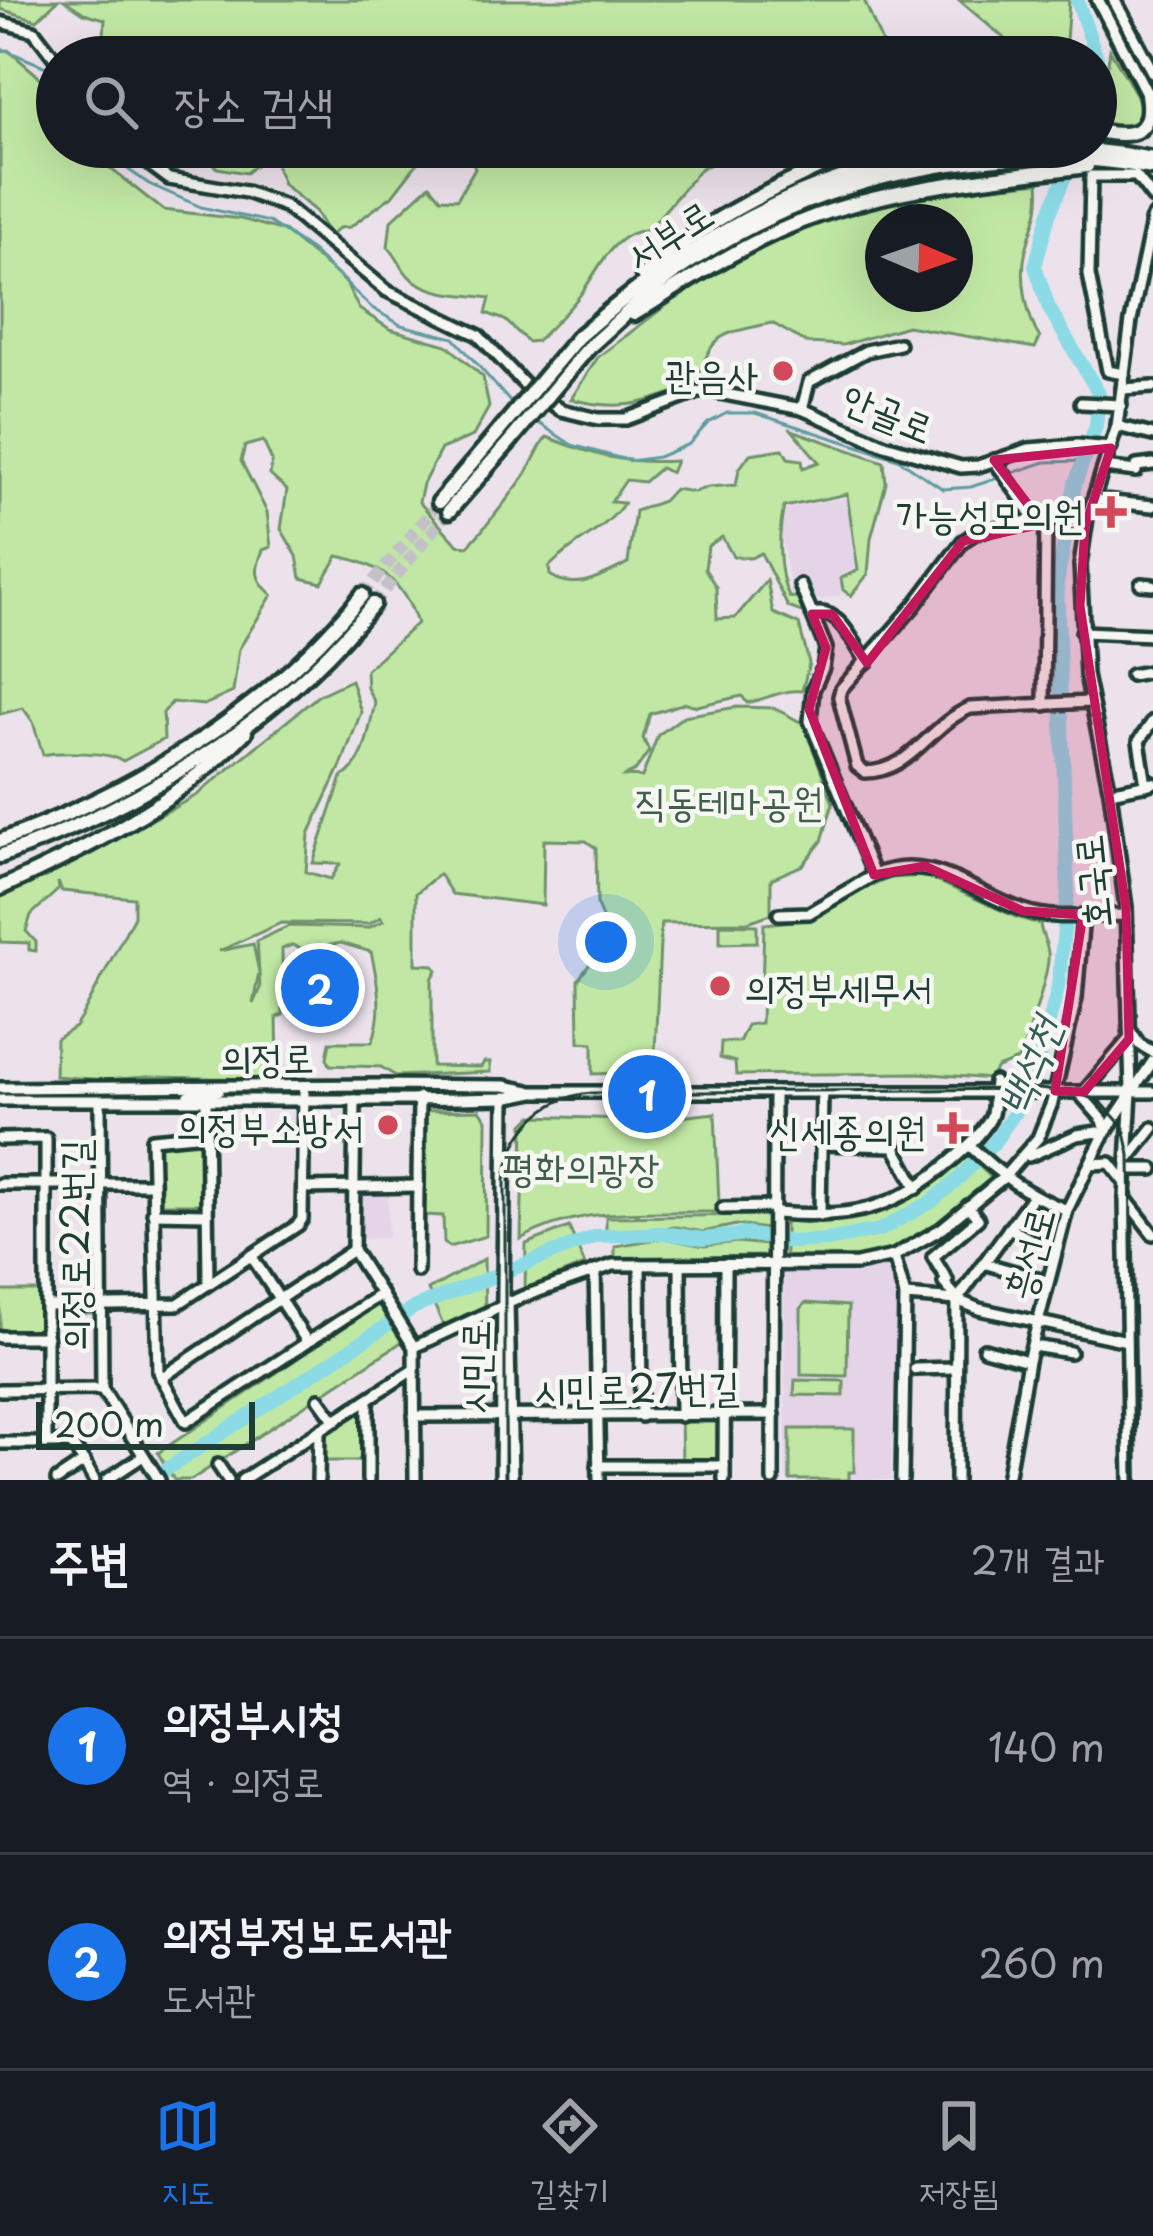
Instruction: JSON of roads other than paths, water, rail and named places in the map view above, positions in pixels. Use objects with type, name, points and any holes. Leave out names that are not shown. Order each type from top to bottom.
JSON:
[{"type":"highway","points":[[1117,135],[1141,129],[1149,113],[1147,94]]},
{"type":"highway","points":[[1117,143],[1153,166]]},
{"type":"highway","name":"서부로","points":[[1117,163],[1153,166]]},
{"type":"highway","points":[[608,331],[740,249],[802,221],[897,194],[1035,173],[1136,172],[1153,166]]},
{"type":"highway","points":[[612,308],[645,273],[702,227],[820,168]]},
{"type":"highway","name":"서부로","points":[[444,507],[612,308],[681,257],[818,184],[874,168]]},
{"type":"highway","name":"서부로","points":[[583,342],[608,331],[687,264],[779,212],[851,184],[923,168]]},
{"type":"highway","points":[[0,841],[96,800],[184,750],[280,679],[367,600],[326,656],[193,762],[64,832],[0,856]]},
{"type":"highway","points":[[0,888],[88,846],[170,796],[219,760],[276,700]]},
{"type":"main road","points":[[1098,0],[1117,36]]},
{"type":"main road","points":[[1114,0],[1153,74]]},
{"type":"main road","points":[[1117,36],[1153,113]]},
{"type":"street","points":[[0,22],[38,36]]},
{"type":"street","points":[[155,168],[169,178],[246,191],[285,206],[387,291],[478,335],[526,386],[561,410],[598,419],[626,419],[704,390],[802,409]]},
{"type":"street","points":[[1124,374],[1108,371],[1090,286],[1090,171],[1136,176],[1153,198]]},
{"type":"street","name":"호국로","points":[[1130,1480],[1125,1182],[1131,1092],[1126,915],[1110,792],[1084,703],[1080,566],[1085,527],[1106,448],[1117,425],[1153,219]]},
{"type":"street","name":"안골로","points":[[899,344],[866,351],[809,382],[802,409],[935,462],[961,467],[999,469],[1029,448],[1106,448]]},
{"type":"street","points":[[1123,388],[1153,387]]},
{"type":"street","points":[[1081,403],[1120,405]]},
{"type":"street","points":[[1117,425],[1153,435]]},
{"type":"street","points":[[1104,467],[1131,472],[1153,464]]},
{"type":"street","points":[[999,469],[1044,518],[1049,705]]},
{"type":"street","points":[[1093,500],[1153,506]]},
{"type":"street","points":[[1084,703],[970,707],[952,715],[893,767],[865,772],[857,766],[841,689],[963,541],[977,532],[1044,518],[1085,527]]},
{"type":"street","points":[[800,585],[826,648],[813,690],[810,721],[874,875]]},
{"type":"street","points":[[812,614],[823,610],[832,614],[867,662]]},
{"type":"street","points":[[1082,632],[1153,635]]},
{"type":"street","points":[[1131,675],[1153,671]]},
{"type":"street","points":[[1110,792],[1150,784],[1139,741],[1153,721]]},
{"type":"street","points":[[779,914],[809,913],[874,875],[925,866],[1023,910],[1048,915],[1126,915]]},
{"type":"street","points":[[412,1343],[505,1303],[613,1265],[856,1264],[894,1256],[941,1228],[1024,1158],[1046,1123],[1076,998],[1083,915]]},
{"type":"street","points":[[1079,1092],[1129,1034],[1153,1056]]},
{"type":"street","name":"흥선로","points":[[1007,1480],[1028,1361],[1067,1210],[1105,1134],[1153,1056]]},
{"type":"street","points":[[46,1306],[178,1304],[298,1226],[303,1188],[303,1086]]},
{"type":"street","points":[[505,1086],[505,1098]]},
{"type":"street","name":"의정로","points":[[0,1088],[1053,1091]]},
{"type":"street","points":[[101,1102],[75,1096],[107,1088]]},
{"type":"street","points":[[208,1284],[206,1101],[189,1095],[229,1088]]},
{"type":"street","points":[[776,1214],[867,1211],[917,1188],[969,1145],[993,1115],[996,1088]]},
{"type":"street","points":[[1053,1091],[1153,1092]]},
{"type":"street","name":"의정로","points":[[0,1100],[505,1098],[534,1092]]},
{"type":"street","points":[[773,1480],[774,1092]]},
{"type":"street","points":[[820,1215],[822,1092]]},
{"type":"street","points":[[1024,1158],[1077,1136],[1105,1134],[1103,1120],[1079,1092]]},
{"type":"street","points":[[417,1271],[419,1098]]},
{"type":"street","name":"시민로","points":[[505,1098],[506,1416],[512,1480]]},
{"type":"street","points":[[355,1100],[353,1250],[412,1343],[415,1480]]},
{"type":"street","name":"의정로22번길","points":[[101,1102],[102,1389]]},
{"type":"street","points":[[1153,1128],[1131,1154],[1129,1166],[1153,1169]]},
{"type":"street","points":[[206,1134],[152,1139],[158,1371],[187,1422],[306,1340],[383,1297]]},
{"type":"street","points":[[0,1138],[46,1138],[46,1443]]},
{"type":"street","points":[[820,1144],[894,1146],[917,1188]]},
{"type":"street","points":[[969,1145],[1032,1197],[1067,1210]]},
{"type":"street","points":[[1090,1164],[1110,1162],[1125,1182]]},
{"type":"street","points":[[0,1184],[152,1184]]},
{"type":"street","points":[[303,1188],[418,1186]]},
{"type":"street","points":[[956,1480],[957,1299],[1032,1197]]},
{"type":"street","points":[[1125,1198],[1153,1234]]},
{"type":"street","points":[[957,1299],[933,1257],[978,1219],[968,1206]]},
{"type":"street","points":[[723,1208],[771,1207],[776,1214]]},
{"type":"street","points":[[153,1213],[207,1214]]},
{"type":"street","points":[[1009,1228],[1054,1252]]},
{"type":"street","points":[[161,1378],[353,1250]]},
{"type":"street","points":[[894,1256],[905,1296],[902,1480]]},
{"type":"street","points":[[252,1257],[306,1340]]},
{"type":"street","points":[[640,1264],[641,1416]]},
{"type":"street","points":[[680,1264],[681,1416]]},
{"type":"street","points":[[724,1264],[724,1480]]},
{"type":"street","points":[[982,1264],[1047,1281]]},
{"type":"street","points":[[595,1270],[598,1480]]},
{"type":"street","points":[[905,1296],[957,1299],[1126,1341]]},
{"type":"street","points":[[0,1337],[47,1337]]},
{"type":"street","points":[[1034,1346],[1070,1352]]},
{"type":"street","points":[[984,1348],[1028,1361]]},
{"type":"street","points":[[915,1369],[955,1368]]},
{"type":"street","points":[[242,1480],[413,1370]]},
{"type":"street","points":[[0,1390],[102,1389],[159,1480]]},
{"type":"street","points":[[319,1399],[335,1421]]},
{"type":"street","points":[[368,1400],[368,1480]]},
{"type":"street","name":"시민로27번길","points":[[414,1416],[774,1414]]},
{"type":"street","name":"시민로","points":[[501,1480],[506,1416]]},
{"type":"street","points":[[318,1480],[319,1431]]},
{"type":"street","points":[[0,1443],[71,1443],[94,1480]]},
{"type":"street","points":[[106,1480],[143,1456]]},
{"type":"street","points":[[57,1480],[84,1462]]},
{"type":"street","points":[[218,1465],[228,1480]]},
{"type":"street","points":[[598,1466],[724,1466]]},
{"type":"waterway","name":"백석천","points":[[1077,0],[1089,36]]},
{"type":"waterway","points":[[0,48],[36,63]]},
{"type":"waterway","points":[[126,168],[149,184],[201,207],[269,222],[312,251],[372,308],[401,325],[454,338],[512,404]]},
{"type":"waterway","name":"백석천","points":[[150,1480],[415,1307],[597,1236],[665,1233],[703,1239],[747,1234],[791,1242],[880,1230],[931,1202],[993,1144],[1016,1111],[1040,1056],[1058,987],[1068,891],[1057,584],[1075,484],[1096,426],[1099,394],[1049,308],[1035,266],[1068,168]]},
{"type":"waterway","points":[[534,420],[572,445],[630,461],[658,457],[689,444],[708,423],[727,413],[755,413],[898,459],[943,489],[971,487],[1045,462],[1086,461]]},
{"type":"tunnel","points":[[362,595],[439,502]]},
{"type":"tunnel","points":[[373,604],[449,511]]},
{"type":"tram line","points":[[505,1480],[505,1180],[514,1147],[545,1110],[592,1093],[1039,1089],[1081,1094],[1102,1103],[1124,1128],[1130,1155],[1134,1480]]},
{"type":"place","name":"관음사","points":[[783,371]]},
{"type":"place","name":"가능성모의원","points":[[1111,512]]},
{"type":"place","name":"의정부세무서","points":[[720,986]]},
{"type":"place","name":"의정부정보도서관","points":[[320,988]]},
{"type":"place","name":"의정부시청","points":[[647,1094]]},
{"type":"place","name":"의정부소방서","points":[[388,1125]]},
{"type":"place","name":"신세종의원","points":[[953,1128]]},
{"type":"park label","name":"직동테마공원","points":[[729,799]]},
{"type":"park label","name":"평화의광장","points":[[581,1165]]}]
